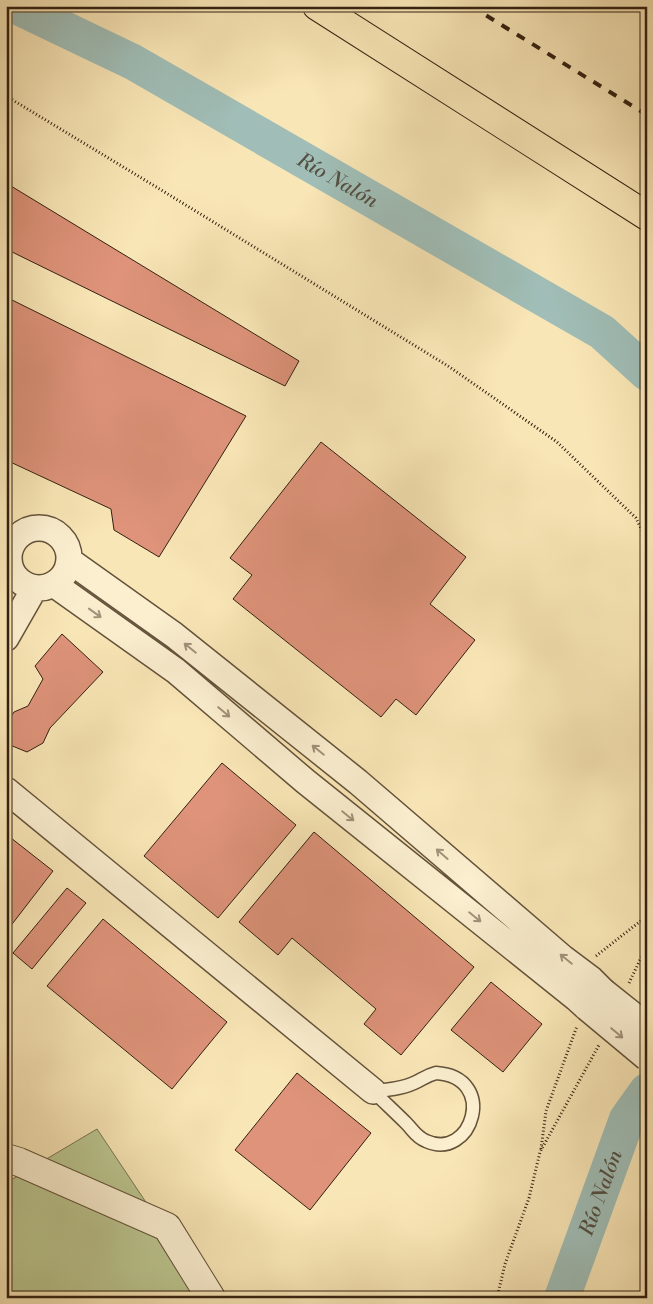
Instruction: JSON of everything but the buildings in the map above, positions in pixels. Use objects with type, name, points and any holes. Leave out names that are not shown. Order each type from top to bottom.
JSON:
[{"type":"main road","points":[[317,6],[647,216]]},
{"type":"street","points":[[6,638],[45,587],[67,571],[70,561],[69,550],[64,540],[56,532],[46,528],[15,528],[15,539],[7,559],[16,579],[25,586],[45,587],[176,671],[305,781],[576,998],[598,1003],[647,1026]]},
{"type":"street","points":[[70,561],[174,635],[358,782],[563,958],[591,979],[598,1003],[647,1058]]},
{"type":"street","points":[[6,790],[373,1091]]},
{"type":"street","points":[[6,1158],[167,1227],[211,1298]]},
{"type":"lane","points":[[436,1073],[447,1074],[458,1079],[467,1087],[473,1098],[474,1113],[470,1124],[463,1134],[451,1142],[439,1144],[427,1142],[416,1135],[408,1124],[373,1091],[399,1088],[414,1083],[424,1076],[436,1073]]},
{"type":"path","points":[[6,96],[448,366],[557,442],[636,518],[647,542]]},
{"type":"path","points":[[497,1298],[505,1264],[529,1198],[540,1152],[546,1111],[598,1003],[647,945]]},
{"type":"path","points":[[540,1152],[602,1041]]},
{"type":"green space","points":[[97,1129],[210,1298],[6,1298],[6,1183]]},
{"type":"waterway","name":"Río Nalón","points":[[16,6],[133,62],[602,332],[647,373]]},
{"type":"waterway","name":"Río Nalón","points":[[562,1298],[627,1119],[647,1091]]},
{"type":"railway","points":[[471,6],[647,115]]}]
